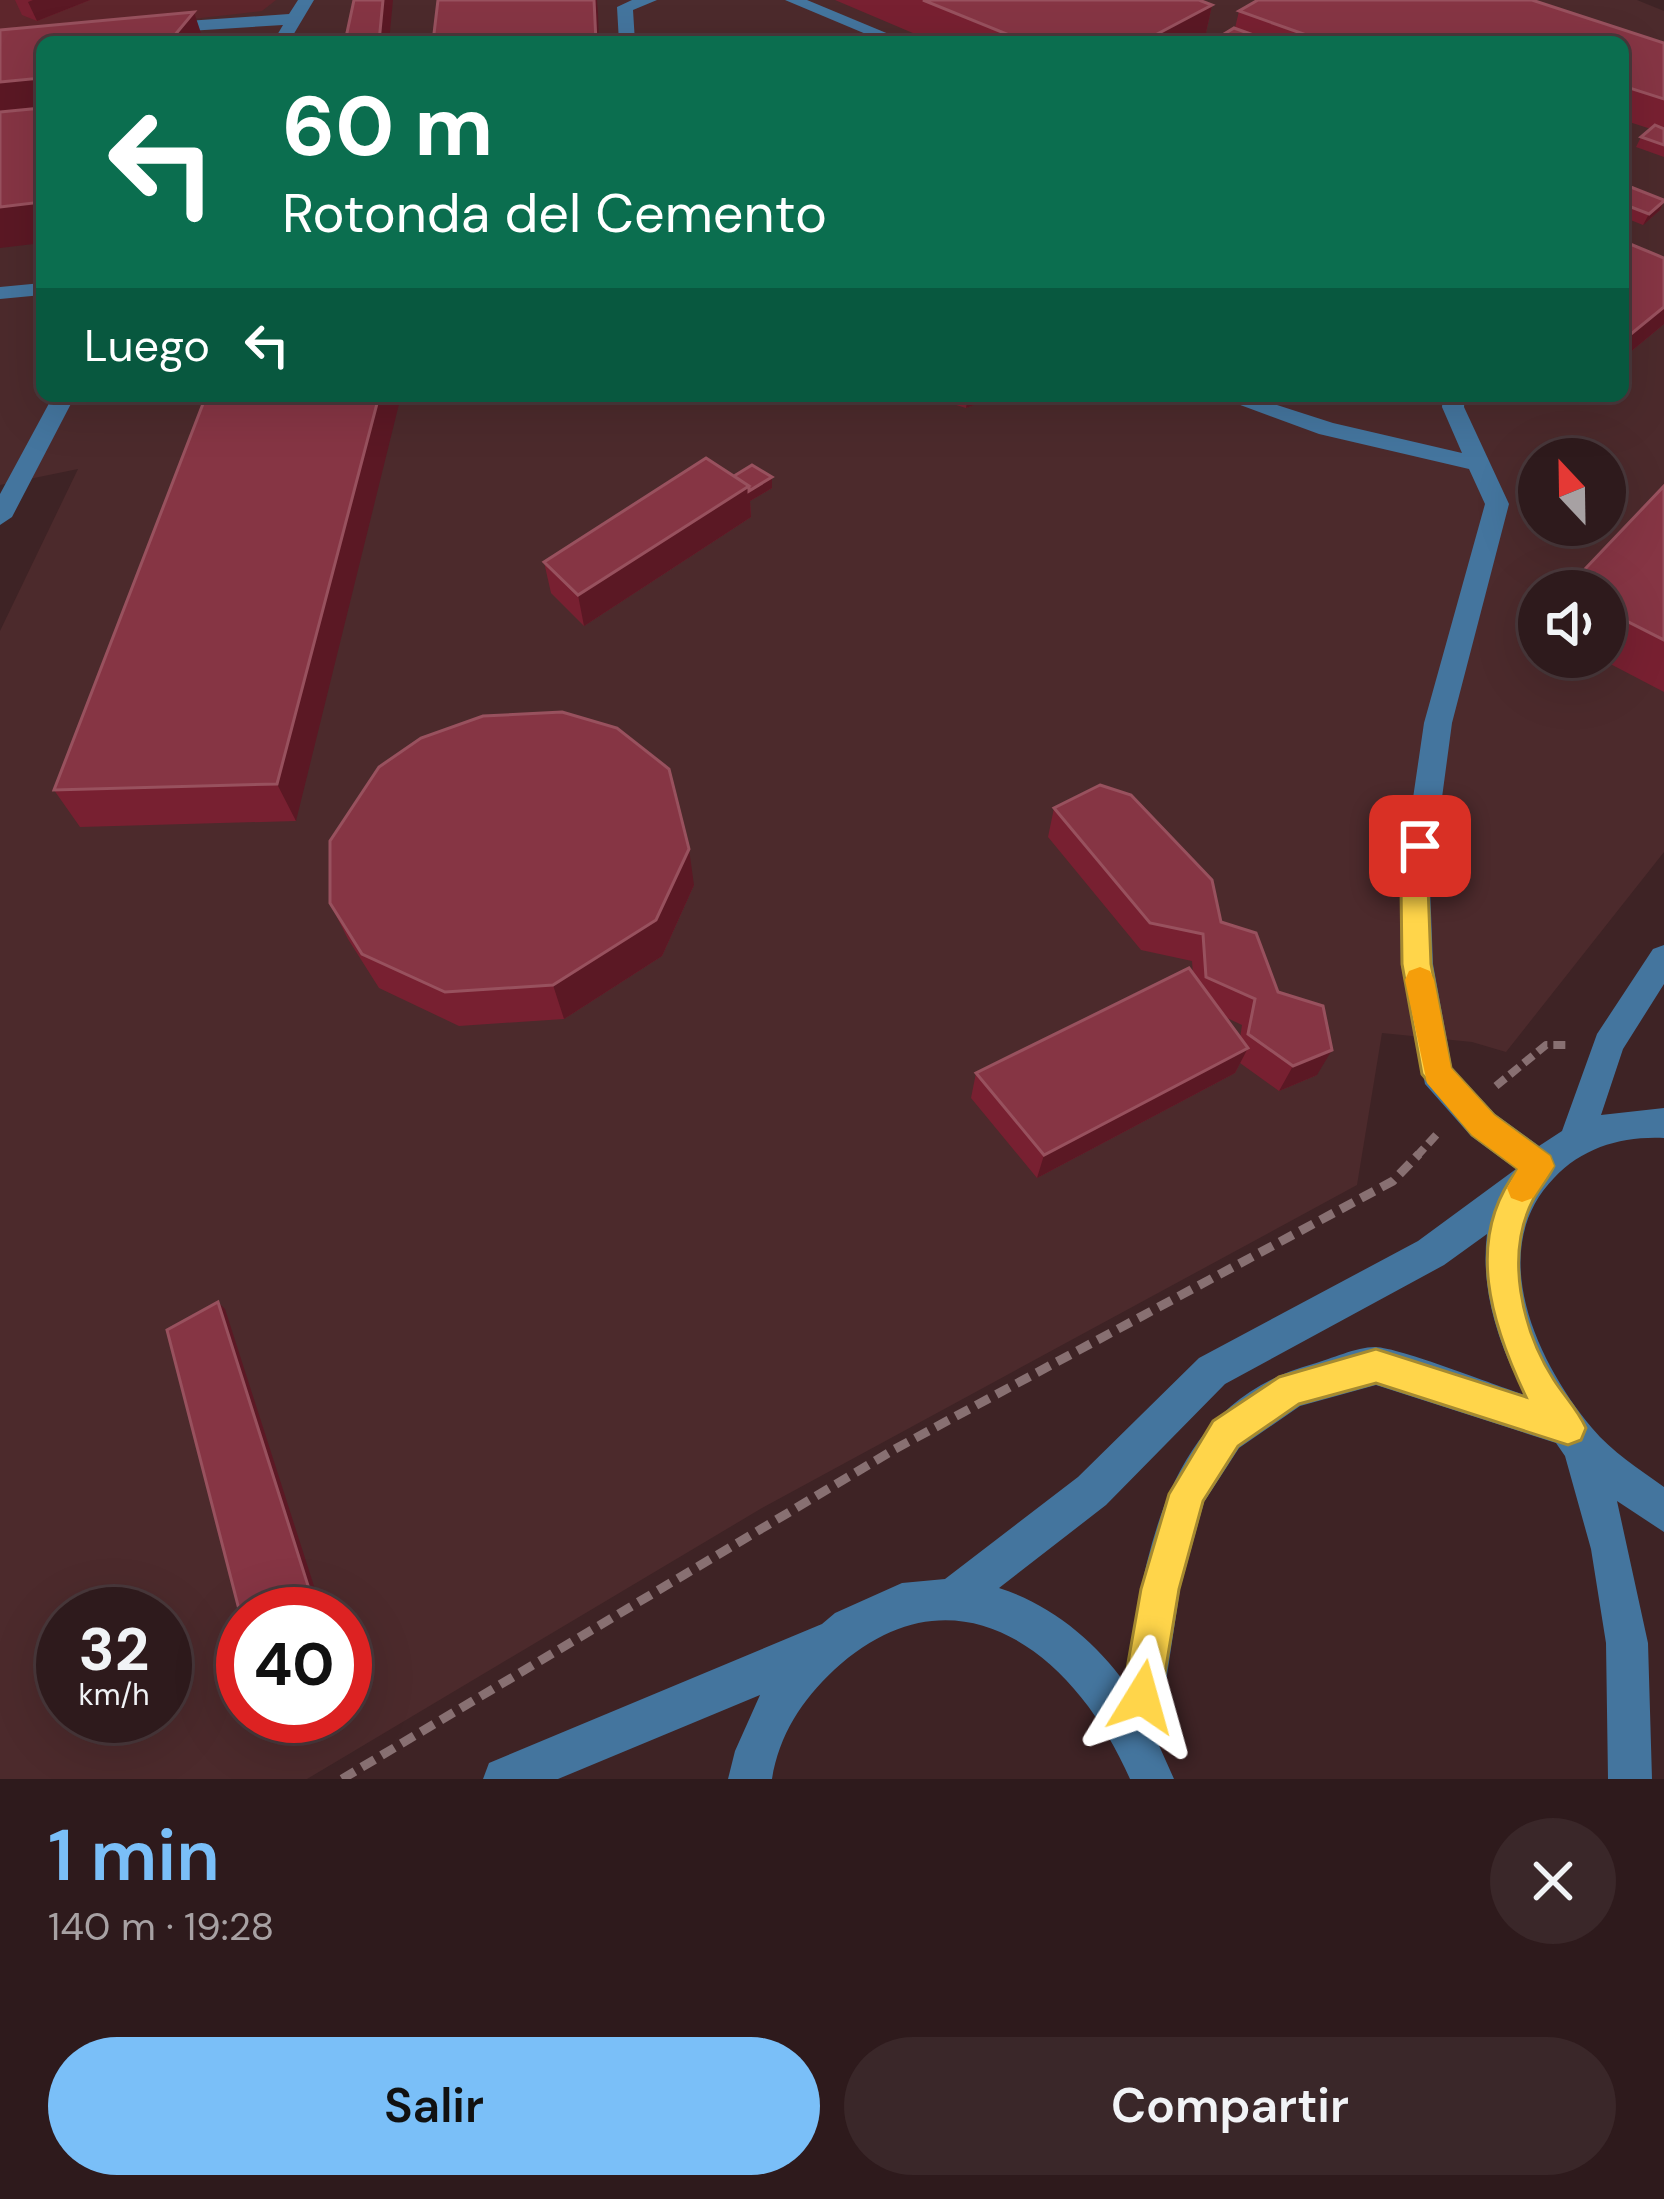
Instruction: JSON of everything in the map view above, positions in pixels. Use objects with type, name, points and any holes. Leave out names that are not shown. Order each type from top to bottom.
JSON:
[{"type":"street","points":[[285,36],[306,0]]},
{"type":"street","points":[[627,36],[625,7],[650,0]]},
{"type":"street","points":[[793,0],[884,36]]},
{"type":"street","points":[[140,30],[295,19]]},
{"type":"street","points":[[0,293],[36,290]]},
{"type":"street","points":[[0,517],[61,402]]},
{"type":"street","points":[[1245,402],[1328,429],[1479,464]]},
{"type":"street","points":[[1447,402],[1496,504],[1438,723],[1415,886],[1417,964],[1437,1074],[1530,1178]]},
{"type":"street","points":[[1659,966],[1664,1009]]},
{"type":"street","points":[[1577,1138],[1608,1044],[1659,966]]},
{"type":"street","points":[[953,1598],[1092,1491],[1213,1371],[1431,1253],[1577,1138],[1649,1121],[1664,1124]]},
{"type":"street","points":[[1530,1178],[1505,1231],[1503,1281],[1514,1335],[1541,1391],[1575,1437],[1664,1513]]},
{"type":"street","points":[[1138,1735],[1150,1636],[1187,1494],[1226,1434],[1291,1389],[1376,1366],[1575,1437]]},
{"type":"street","points":[[1575,1437],[1611,1550],[1627,1643],[1630,1779]]},
{"type":"street","points":[[511,1778],[735,1684],[829,1639],[868,1614],[910,1601],[953,1598],[1025,1616],[1089,1663],[1138,1735],[1152,1779]]},
{"type":"street","points":[[750,1779],[781,1696],[829,1639]]},
{"type":"path","points":[[342,1779],[895,1449],[1393,1180],[1429,1140],[1546,1045],[1608,1044]]},
{"type":"shaded area","points":[[0,0],[1637,0],[1664,11],[1664,852],[1506,1052],[1472,1042],[1382,1033],[1357,1185],[762,1508],[372,1740],[372,1587],[216,1587],[216,1743],[367,1743],[307,1779],[0,1779],[0,631],[78,469],[0,485]]},
{"type":"shaded area","points":[[0,0],[276,0],[262,11],[0,41]]},
{"type":"building","points":[[354,0],[383,0],[380,36],[346,36]]},
{"type":"building","points":[[438,0],[594,0],[596,36],[434,36]]},
{"type":"building","points":[[923,0],[1199,0],[1212,5],[1153,36],[1011,36]]},
{"type":"building","points":[[1258,0],[1532,0],[1664,43],[1664,99],[1629,88],[1629,36],[1309,36],[1239,11]]},
{"type":"building","points":[[194,12],[174,36],[36,36],[36,79],[0,82],[0,30]]},
{"type":"building","points":[[1234,28],[1256,36],[1221,36]]},
{"type":"building","points":[[36,109],[36,203],[0,207],[0,112]]},
{"type":"building","points":[[1655,125],[1664,129],[1664,145],[1641,137]]},
{"type":"building","points":[[1629,186],[1664,200],[1649,214],[1629,206]]},
{"type":"building","points":[[1629,245],[1664,258],[1664,307],[1631,334],[1629,333]]},
{"type":"building","points":[[204,402],[377,402],[277,784],[54,790]]},
{"type":"building","points":[[706,458],[749,486],[578,595],[544,562]]},
{"type":"building","points":[[752,465],[772,477],[749,491],[734,476]]},
{"type":"building","points":[[1664,486],[1664,640],[1626,621],[1626,570],[1584,570],[1607,546],[1626,546],[1626,526]]},
{"type":"building","points":[[562,712],[617,728],[669,769],[689,849],[656,920],[553,985],[445,992],[362,954],[330,903],[330,841],[379,767],[421,738],[483,716]]},
{"type":"building","points":[[1100,785],[1131,795],[1212,880],[1221,922],[1256,933],[1278,992],[1323,1006],[1332,1050],[1293,1066],[1248,1034],[1255,999],[1206,977],[1203,934],[1150,923],[1054,808]]},
{"type":"building","points":[[1189,968],[1248,1048],[1044,1155],[976,1073]]},
{"type":"building","points":[[218,1302],[308,1587],[233,1587],[167,1330]]},
{"type":"slow traffic","points":[[1420,980],[1437,1074],[1483,1125],[1539,1166],[1522,1188]]},
{"type":"route","points":[[1142,1697],[1160,1589],[1187,1494],[1226,1434],[1291,1389],[1376,1366],[1568,1428],[1541,1391],[1514,1335],[1503,1281],[1505,1231],[1521,1189],[1539,1166],[1483,1125],[1437,1074],[1417,964],[1415,886],[1420,846]]}]
